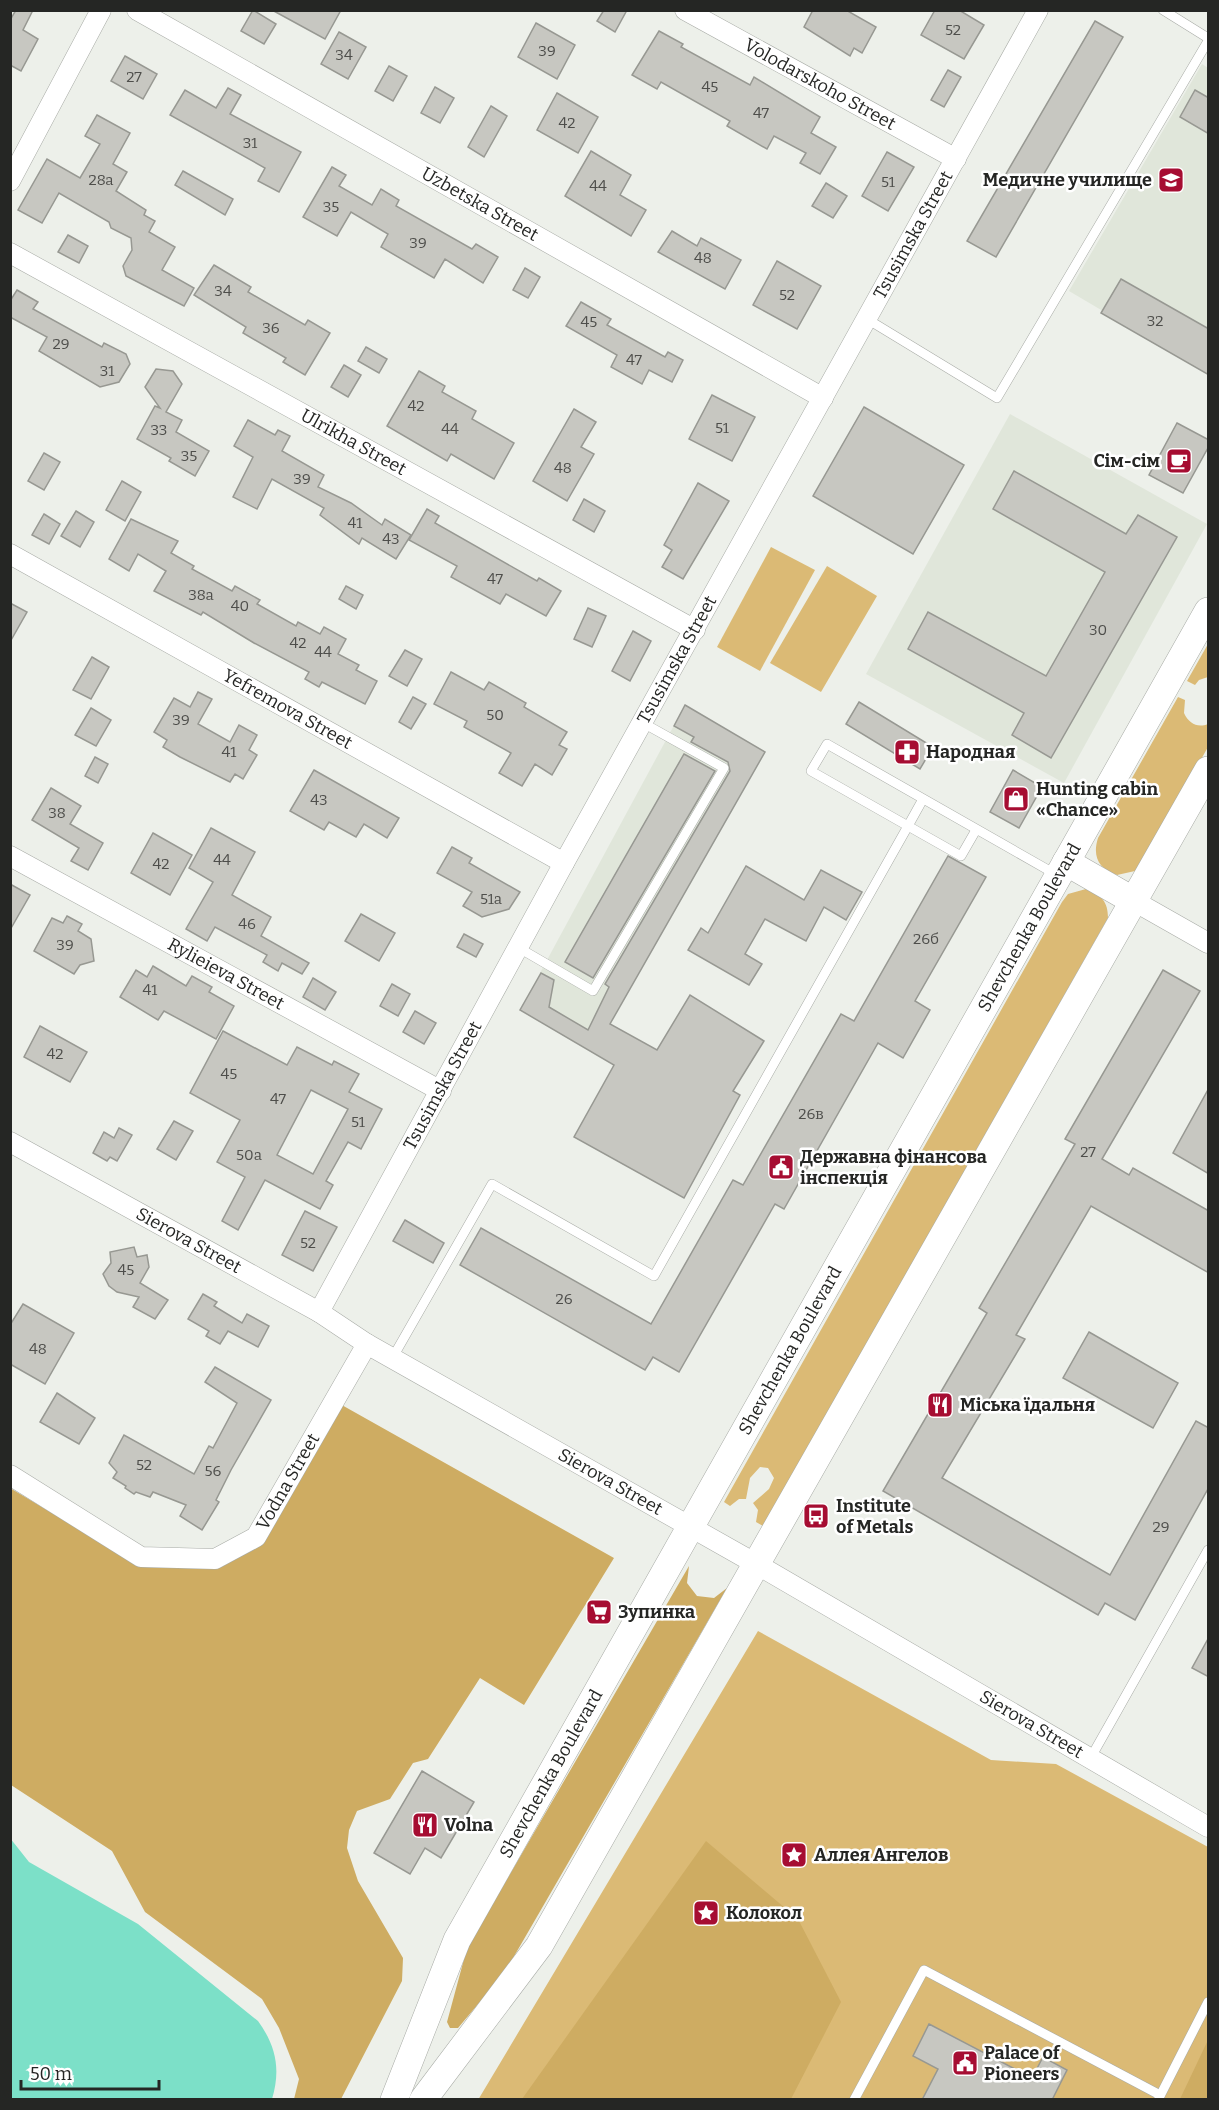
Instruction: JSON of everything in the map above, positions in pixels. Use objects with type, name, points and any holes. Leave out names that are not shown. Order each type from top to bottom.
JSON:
[{"type":"main road","name":"Shevchenka Boulevard","points":[[393,2100],[457,1940],[689,1526],[1209,611]]},
{"type":"main road","points":[[423,2100],[539,1946],[1209,770]]},
{"type":"main road","points":[[1062,869],[1134,902]]},
{"type":"street","points":[[10,182],[101,10]]},
{"type":"street","name":"Uzbetska Street","points":[[137,10],[823,398]]},
{"type":"street","name":"Volodarskoho Street","points":[[685,10],[956,159]]},
{"type":"street","name":"Tsusimska Street","points":[[319,1312],[564,862],[1038,10]]},
{"type":"street","name":"Ulrikha Street","points":[[10,253],[695,630]]},
{"type":"street","name":"Yefremova Street","points":[[10,554],[564,862]]},
{"type":"street","name":"Rylieieva Street","points":[[10,856],[441,1091]]},
{"type":"street","points":[[1134,902],[1209,943]]},
{"type":"street","name":"Sierova Street","points":[[10,1142],[319,1312],[368,1344],[758,1565],[1209,1827]]},
{"type":"street","name":"Vodna Street","points":[[10,1475],[141,1557],[215,1559],[256,1537],[368,1344]]},
{"type":"lane","points":[[867,319],[997,398],[1209,39],[1163,10]]},
{"type":"lane","points":[[519,948],[592,991],[724,768],[643,723]]},
{"type":"lane","points":[[976,830],[962,856],[811,771],[827,744],[976,830],[1062,869]]},
{"type":"lane","points":[[393,1357],[492,1184],[654,1276],[923,799]]},
{"type":"lane","points":[[1090,1759],[1209,1550]]},
{"type":"lane","points":[[854,2100],[924,1970],[1159,2097],[1209,2002]]},
{"type":"shaded area","name":"Медичне училище","points":[[1202,64],[1208,68],[1208,373],[1069,291]]},
{"type":"shaded area","points":[[1010,414],[1207,524],[1064,783],[866,674]]},
{"type":"shaded area","points":[[771,547],[815,570],[760,671],[717,647]]},
{"type":"shaded area","points":[[827,566],[877,596],[821,692],[770,663]]},
{"type":"shaded area","points":[[1208,644],[1208,677],[1199,680],[1195,685],[1187,681]]},
{"type":"shaded area","points":[[1178,697],[1185,700],[1184,713],[1191,722],[1201,726],[1208,724],[1208,747],[1142,864],[1135,871],[1117,875],[1101,866],[1098,861],[1096,845],[1098,838]]},
{"type":"shaded area","points":[[685,705],[765,752],[593,1053],[520,1010]]},
{"type":"shaded area","points":[[1086,889],[1103,900],[1108,918],[763,1526],[756,1522],[758,1510],[753,1503],[769,1489],[774,1478],[768,1468],[760,1467],[750,1478],[746,1499],[739,1499],[730,1506],[724,1502],[1062,902],[1068,894]]},
{"type":"shaded area","points":[[340,1404],[614,1558],[524,1705],[480,1678],[428,1759],[413,1763],[390,1799],[357,1811],[349,1830],[347,1848],[358,1881],[403,1958],[402,1981],[341,2099],[294,2099],[299,2079],[279,2028],[262,1999],[145,1912],[112,1851],[11,1785],[10,1488],[141,1566],[260,1544]]},
{"type":"shaded area","points":[[689,1566],[687,1583],[697,1596],[714,1598],[727,1588],[505,1972],[458,2028],[450,2028],[447,2022],[467,1948]]},
{"type":"shaded area","points":[[758,1631],[991,1760],[1056,1764],[1208,1847],[1208,2099],[478,2100]]},
{"type":"shaded area","points":[[10,1838],[29,1862],[138,1924],[258,2021],[269,2040],[275,2058],[276,2078],[272,2099],[11,2099]]},
{"type":"shaded area","points":[[706,1841],[798,1919],[841,2002],[791,2099],[522,2099]]},
{"type":"shaded area","points":[[1208,2040],[1208,2099],[1180,2099]]},
{"type":"building","points":[[16,10],[33,10],[23,30],[38,39],[21,71],[10,65],[10,20]]},
{"type":"building","points":[[253,10],[276,24],[264,44],[241,31]]},
{"type":"building","points":[[272,10],[341,10],[325,39]]},
{"type":"building","points":[[604,10],[627,10],[615,32],[597,21]]},
{"type":"building","points":[[813,10],[846,10],[876,27],[862,53],[854,48],[850,56],[804,27]]},
{"type":"building","points":[[935,10],[959,10],[984,25],[964,59],[921,35]]},
{"type":"building","points":[[1095,21],[1123,37],[996,257],[967,241]]},
{"type":"building","points":[[536,23],[575,45],[557,79],[518,57]]},
{"type":"building","points":[[659,31],[683,44],[681,47],[750,85],[754,77],[820,117],[811,133],[836,147],[820,174],[800,163],[806,153],[774,136],[767,149],[727,126],[730,121],[661,82],[657,89],[632,75]]},
{"type":"building","points":[[339,32],[366,47],[348,79],[321,64]]},
{"type":"building","points":[[125,56],[157,74],[143,99],[111,81]]},
{"type":"building","points":[[389,66],[407,76],[393,101],[375,91]]},
{"type":"building","points":[[948,70],[961,77],[944,107],[931,100]]},
{"type":"building","points":[[435,87],[454,98],[440,123],[421,113]]},
{"type":"building","points":[[228,88],[241,95],[230,114],[301,152],[279,192],[258,181],[265,168],[170,115],[185,90],[216,108]]},
{"type":"building","points":[[1195,90],[1209,98],[1209,134],[1180,117]]},
{"type":"building","points":[[557,93],[598,117],[578,153],[537,130]]},
{"type":"building","points":[[491,106],[507,116],[484,157],[468,147]]},
{"type":"building","points":[[97,115],[130,133],[113,164],[127,172],[116,191],[146,210],[144,215],[155,221],[149,232],[175,247],[162,270],[194,288],[184,306],[126,276],[123,266],[132,250],[131,238],[111,228],[109,222],[59,193],[42,223],[18,210],[47,159],[80,178],[100,144],[85,136]]},
{"type":"building","points":[[591,151],[631,175],[620,195],[646,210],[631,236],[565,196]]},
{"type":"building","points":[[887,152],[914,167],[888,211],[862,196]]},
{"type":"building","points":[[332,167],[346,175],[339,186],[372,205],[381,189],[399,200],[396,206],[472,249],[476,244],[498,257],[483,283],[445,259],[434,278],[381,247],[388,234],[351,212],[337,236],[303,217]]},
{"type":"building","points":[[183,171],[233,199],[225,215],[175,185]]},
{"type":"building","points":[[826,183],[847,196],[833,218],[812,206]]},
{"type":"building","points":[[672,231],[697,246],[701,238],[741,260],[725,289],[658,252]]},
{"type":"building","points":[[68,235],[88,246],[79,263],[58,252]]},
{"type":"building","points":[[777,261],[821,286],[797,329],[753,305]]},
{"type":"building","points":[[214,265],[251,287],[248,292],[305,325],[308,320],[330,333],[305,375],[283,362],[286,358],[243,333],[246,327],[194,295]]},
{"type":"building","points":[[525,268],[540,277],[528,298],[513,290]]},
{"type":"building","points":[[1121,279],[1209,329],[1209,375],[1101,313]]},
{"type":"building","points":[[17,290],[38,302],[33,309],[102,347],[104,343],[126,354],[130,364],[119,382],[100,387],[39,351],[47,337],[10,317],[10,301]]},
{"type":"building","points":[[581,302],[611,319],[607,325],[665,357],[668,352],[683,360],[672,382],[649,370],[642,384],[611,367],[617,355],[566,326]]},
{"type":"building","points":[[366,347],[387,359],[379,373],[358,361]]},
{"type":"building","points":[[344,365],[361,375],[348,397],[331,387]]},
{"type":"building","points":[[156,369],[173,371],[182,384],[166,412],[182,420],[176,432],[209,451],[195,476],[169,461],[171,458],[137,439],[155,406],[160,408],[145,387]]},
{"type":"building","points":[[419,371],[445,386],[442,392],[476,411],[472,419],[514,443],[494,479],[451,454],[447,461],[387,426]]},
{"type":"building","points":[[712,395],[755,417],[732,461],[689,439]]},
{"type":"building","points":[[864,407],[964,465],[913,554],[813,496]]},
{"type":"building","points":[[574,409],[596,422],[581,447],[594,454],[567,501],[533,481]]},
{"type":"building","points":[[248,420],[275,435],[278,430],[290,436],[282,451],[324,475],[318,487],[351,503],[382,525],[385,519],[411,535],[396,559],[362,538],[359,544],[320,515],[324,508],[272,479],[257,509],[233,497],[253,457],[234,446]]},
{"type":"building","name":"Сім-сім","points":[[1177,423],[1209,440],[1209,446],[1183,493],[1149,475]]},
{"type":"building","points":[[44,453],[60,462],[44,490],[28,481]]},
{"type":"building","points":[[1014,471],[1126,534],[1138,515],[1177,537],[1051,758],[1012,735],[1024,713],[908,649],[928,612],[1046,676],[1105,572],[993,509]]},
{"type":"building","points":[[122,481],[141,492],[125,521],[106,510]]},
{"type":"building","points":[[698,483],[729,501],[683,579],[662,567],[672,550],[664,545]]},
{"type":"building","points":[[584,499],[605,511],[594,532],[573,520]]},
{"type":"building","points":[[427,509],[439,516],[435,523],[537,581],[539,578],[561,591],[546,616],[506,594],[500,604],[451,577],[457,566],[409,540]]},
{"type":"building","points":[[76,511],[94,522],[80,547],[61,536]]},
{"type":"building","points":[[44,514],[60,524],[49,544],[32,535]]},
{"type":"building","points":[[131,519],[178,541],[171,553],[194,566],[192,569],[232,591],[235,586],[260,600],[257,604],[296,626],[298,622],[320,634],[324,627],[346,639],[338,654],[359,665],[356,670],[377,681],[365,704],[322,682],[319,687],[305,679],[309,672],[254,643],[203,612],[201,615],[154,591],[166,571],[138,554],[129,571],[109,559]]},
{"type":"building","points":[[346,586],[363,595],[356,609],[339,599]]},
{"type":"building","points":[[10,603],[27,612],[10,642]]},
{"type":"building","points":[[588,608],[606,616],[592,647],[574,639]]},
{"type":"building","points":[[633,631],[651,641],[630,681],[612,671]]},
{"type":"building","points":[[405,650],[422,659],[407,686],[389,676]]},
{"type":"building","points":[[92,657],[109,667],[91,699],[73,690]]},
{"type":"building","points":[[451,672],[484,690],[489,682],[526,703],[524,707],[567,732],[559,745],[567,749],[552,775],[535,764],[522,786],[499,773],[511,753],[464,727],[467,721],[434,704]]},
{"type":"building","points":[[198,692],[212,699],[198,724],[230,742],[239,725],[257,735],[249,750],[257,755],[243,779],[235,774],[230,782],[180,757],[163,747],[167,740],[154,732],[174,698],[190,707]]},
{"type":"building","points":[[413,697],[426,704],[411,729],[399,722]]},
{"type":"building","points":[[859,702],[933,747],[920,769],[846,724]]},
{"type":"building","points":[[685,705],[765,752],[610,1024],[657,1050],[690,995],[764,1041],[733,1091],[740,1095],[684,1198],[574,1137],[614,1065],[520,1010],[541,973],[554,980],[549,1007],[588,1030],[609,987],[605,984],[730,771],[728,762],[691,742],[694,737],[674,726]]},
{"type":"building","points":[[91,708],[111,720],[96,746],[75,735]]},
{"type":"building","points":[[684,754],[715,771],[593,978],[565,962]]},
{"type":"building","points":[[95,757],[108,764],[98,783],[85,776]]},
{"type":"building","points":[[314,770],[399,818],[387,838],[364,824],[356,837],[329,822],[324,830],[290,811]]},
{"type":"building","name":"Hunting cabin «Chance»","points":[[1013,770],[1042,787],[1019,828],[990,812]]},
{"type":"building","points":[[51,788],[81,806],[70,824],[103,843],[88,870],[71,861],[79,848],[32,820]]},
{"type":"building","points":[[211,828],[255,852],[232,895],[271,917],[261,936],[309,963],[302,974],[282,963],[278,971],[263,962],[267,955],[215,927],[207,941],[186,929],[213,882],[189,868]]},
{"type":"building","points":[[153,833],[192,855],[170,895],[131,873]]},
{"type":"building","points":[[452,847],[472,858],[469,863],[520,892],[509,909],[482,917],[463,906],[472,892],[437,873]]},
{"type":"building","points":[[948,856],[986,877],[915,1001],[930,1010],[903,1058],[878,1043],[784,1209],[775,1204],[679,1372],[653,1357],[645,1370],[460,1265],[481,1228],[651,1324],[733,1180],[743,1185],[841,1014],[854,1021]]},
{"type":"building","points":[[746,866],[804,900],[821,870],[862,892],[846,920],[824,907],[806,941],[765,919],[745,954],[762,964],[749,985],[688,950],[701,928],[708,933]]},
{"type":"building","points":[[10,884],[30,895],[10,930]]},
{"type":"building","points":[[361,914],[395,933],[379,961],[345,941]]},
{"type":"building","points":[[67,916],[82,924],[78,931],[91,939],[94,961],[80,965],[74,974],[34,951],[52,918],[63,923]]},
{"type":"building","points":[[464,934],[483,944],[476,957],[457,947]]},
{"type":"building","points":[[153,966],[186,986],[192,976],[212,987],[209,992],[234,1006],[216,1039],[164,1011],[158,1020],[120,997],[136,970],[147,977]]},
{"type":"building","points":[[1163,970],[1200,991],[1102,1159],[1129,1175],[1133,1168],[1209,1211],[1209,1273],[1091,1206],[1016,1335],[1025,1339],[942,1478],[1110,1575],[1196,1421],[1209,1428],[1209,1487],[1135,1620],[1105,1603],[1098,1615],[883,1491],[987,1313],[979,1308],[1075,1144],[1065,1139]]},
{"type":"building","points":[[313,978],[336,992],[325,1010],[303,997]]},
{"type":"building","points":[[392,984],[410,994],[398,1016],[380,1006]]},
{"type":"building","points":[[415,1011],[436,1023],[424,1044],[403,1032]]},
{"type":"building","points":[[40,1026],[87,1052],[70,1082],[24,1057]]},
{"type":"building","points":[[223,1031],[287,1065],[297,1047],[332,1065],[334,1061],[359,1074],[349,1092],[382,1109],[361,1149],[348,1142],[326,1181],[333,1185],[320,1209],[265,1180],[238,1230],[222,1221],[245,1177],[217,1162],[240,1120],[190,1093]],"holes":[[[311,1090],[348,1109],[313,1174],[277,1155]]]},
{"type":"building","points":[[1209,1088],[1209,1174],[1173,1153]]},
{"type":"building","points":[[174,1121],[193,1131],[176,1160],[157,1149]]},
{"type":"building","points":[[119,1128],[132,1135],[117,1161],[110,1157],[107,1161],[93,1153],[104,1132],[114,1138]]},
{"type":"building","points":[[305,1211],[337,1227],[313,1271],[282,1255]]},
{"type":"building","points":[[405,1220],[444,1243],[433,1263],[393,1241]]},
{"type":"building","points":[[134,1247],[137,1257],[147,1255],[149,1267],[140,1283],[168,1300],[155,1319],[133,1307],[139,1297],[117,1292],[109,1286],[103,1274],[111,1263],[110,1252]]},
{"type":"building","points":[[203,1294],[217,1302],[214,1306],[242,1323],[247,1314],[269,1326],[258,1347],[228,1331],[220,1344],[206,1336],[209,1331],[188,1319]]},
{"type":"building","points":[[23,1304],[74,1333],[45,1384],[10,1364],[10,1325]]},
{"type":"building","points":[[1089,1332],[1178,1383],[1153,1428],[1063,1378]]},
{"type":"building","points":[[215,1367],[271,1400],[231,1470],[216,1500],[219,1502],[202,1530],[180,1516],[186,1505],[153,1492],[150,1497],[136,1492],[134,1494],[125,1488],[126,1486],[113,1478],[117,1472],[109,1463],[124,1435],[194,1474],[209,1446],[213,1448],[237,1403],[205,1382]]},
{"type":"building","points":[[57,1393],[95,1418],[79,1444],[40,1422]]},
{"type":"building","points":[[1209,1637],[1209,1677],[1192,1668]]},
{"type":"building","name":"Volna","points":[[422,1771],[474,1802],[441,1858],[425,1848],[410,1874],[374,1853]]},
{"type":"building","name":"Palace of Pioneers","points":[[929,2024],[1032,2078],[1043,2057],[1067,2070],[1052,2100],[922,2100],[938,2069],[913,2056]]},
{"type":"place","name":"Медичне училище","points":[[1171,180]]},
{"type":"place","name":"Сім-сім","points":[[1179,461]]},
{"type":"place","name":"Народная","points":[[907,752]]},
{"type":"place","name":"Hunting cabin «Chance»","points":[[1016,799]]},
{"type":"place","name":"Державна фінансова інспекція","points":[[781,1167]]},
{"type":"place","name":"Міська їдальня","points":[[940,1405]]},
{"type":"place","name":"Institute of Metals","points":[[816,1516]]},
{"type":"place","name":"Зупинка","points":[[599,1612]]},
{"type":"place","name":"Volna","points":[[425,1825]]},
{"type":"place","name":"Аллея Ангелов","points":[[794,1855]]},
{"type":"place","name":"Колокол","points":[[706,1913]]},
{"type":"place","name":"Palace of Pioneers","points":[[965,2063]]}]
